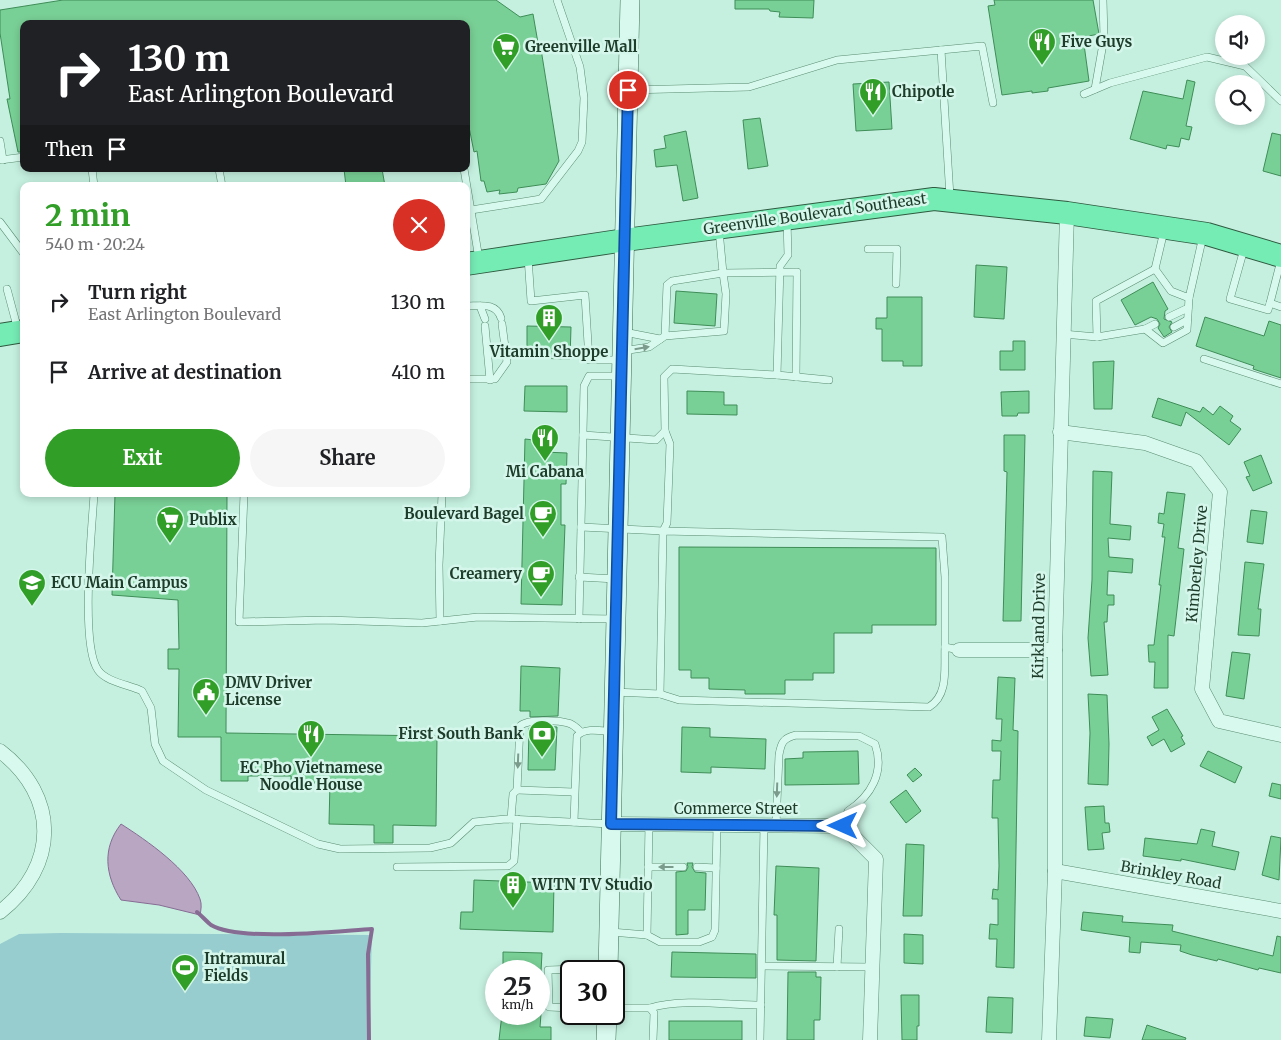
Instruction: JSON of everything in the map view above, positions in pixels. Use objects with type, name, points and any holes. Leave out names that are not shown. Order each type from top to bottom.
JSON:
[{"type":"highway","name":"Greenville Boulevard Southeast","points":[[473,263],[624,240],[934,199],[1067,213],[1204,234],[1281,258]]},
{"type":"main road","points":[[608,960],[630,0]]},
{"type":"main road","points":[[606,1040],[607,1025]]},
{"type":"street","name":"Kirkland Drive","points":[[1049,1040],[1055,871],[1054,650],[1067,213]]},
{"type":"street","name":"Kimberley Drive","points":[[1060,432],[1145,443],[1196,460],[1220,492],[1202,689],[1219,721],[1281,735]]},
{"type":"street","points":[[959,650],[1054,650]]},
{"type":"street","points":[[0,752],[18,766],[38,795],[45,841],[40,860],[32,878],[0,912]]},
{"type":"street","name":"Commerce Street","points":[[611,824],[843,826]]},
{"type":"street","points":[[843,826],[876,859],[870,1040]]},
{"type":"street","name":"Brinkley Road","points":[[1055,871],[1281,910]]},
{"type":"lane","points":[[471,210],[541,199],[580,146],[583,81],[557,0]]},
{"type":"lane","points":[[1095,89],[1104,38],[1103,0]]},
{"type":"lane","points":[[628,90],[749,87],[837,60],[982,46],[992,103]]},
{"type":"lane","points":[[941,50],[950,200]]},
{"type":"lane","points":[[1084,94],[1110,83],[1207,57],[1245,66],[1281,101]]},
{"type":"lane","points":[[0,141],[2,160],[20,158]]},
{"type":"lane","points":[[470,204],[473,263]]},
{"type":"lane","points":[[777,375],[779,272],[780,266],[788,255],[787,218]]},
{"type":"lane","points":[[0,222],[20,249]]},
{"type":"lane","points":[[622,332],[662,338],[724,331],[726,294],[719,227]]},
{"type":"lane","points":[[1164,228],[1155,269],[1171,291],[1189,298]]},
{"type":"lane","points":[[1145,330],[1163,343],[1187,330],[1189,298],[1204,234]]},
{"type":"lane","points":[[1245,246],[1230,299],[1268,310],[1281,258]]},
{"type":"lane","points":[[868,249],[897,249],[896,284]]},
{"type":"lane","points":[[527,254],[531,301],[585,295],[589,360],[622,362]]},
{"type":"lane","points":[[1097,336],[1096,301],[1155,269]]},
{"type":"lane","points":[[579,619],[586,380],[589,376],[622,362],[662,338],[667,285],[672,281],[723,273],[798,272],[796,377]]},
{"type":"lane","points":[[7,289],[14,333]]},
{"type":"lane","points":[[1270,304],[1281,307]]},
{"type":"lane","points":[[470,306],[493,307],[499,311],[506,362],[495,379],[470,379]]},
{"type":"lane","points":[[480,306],[485,322],[490,380]]},
{"type":"lane","points":[[1169,317],[1188,308]]},
{"type":"lane","points":[[1174,327],[1187,320]]},
{"type":"lane","points":[[1063,334],[1097,336],[1145,330],[1155,324]]},
{"type":"lane","points":[[1154,338],[1161,334]]},
{"type":"lane","points":[[1204,359],[1281,384]]},
{"type":"lane","points":[[660,694],[663,531],[667,524],[670,444],[665,431],[664,377],[672,370],[777,375],[829,380]]},
{"type":"lane","points":[[583,435],[619,439],[656,440],[665,431]]},
{"type":"lane","points":[[94,497],[88,590],[91,655],[98,671],[108,678],[142,691],[151,708],[155,744],[163,761],[206,790],[318,844],[340,848],[430,848],[452,843],[474,822],[514,819],[611,824]]},
{"type":"lane","points":[[244,497],[239,622],[343,620],[422,623],[478,617],[615,619]]},
{"type":"lane","points":[[440,621],[439,565],[442,497]]},
{"type":"lane","points":[[581,527],[663,531],[942,537],[946,577],[943,692],[938,702],[930,707],[679,700],[660,694],[614,692]]},
{"type":"lane","points":[[580,577],[616,579]]},
{"type":"lane","points":[[945,647],[959,650]]},
{"type":"lane","points":[[396,867],[508,866],[514,861],[513,794],[517,790],[520,726],[524,722],[567,722],[581,732],[613,732]]},
{"type":"lane","points":[[574,822],[577,736],[581,732]]},
{"type":"lane","points":[[760,1040],[770,825],[781,744],[786,738],[796,735],[859,736],[874,744],[877,751],[876,782],[862,802],[848,811],[843,826]]},
{"type":"lane","points":[[517,790],[574,792]]},
{"type":"lane","points":[[646,935],[649,824]]},
{"type":"lane","points":[[609,932],[646,935],[660,942],[700,942],[712,937],[715,930],[718,825]]},
{"type":"lane","points":[[648,867],[683,867]]},
{"type":"lane","points":[[697,867],[716,868]]},
{"type":"lane","points":[[837,967],[839,929]]},
{"type":"lane","points":[[762,966],[872,967]]},
{"type":"lane","points":[[560,970],[548,970],[549,1007],[560,1008]]},
{"type":"lane","points":[[625,1008],[650,1008],[679,1004],[761,1005]]},
{"type":"lane","points":[[650,1008],[654,1013],[653,1040]]},
{"type":"shaded area","points":[[121,824],[166,857],[187,877],[200,899],[200,915],[159,905],[121,900],[109,871],[108,852],[115,833]]},
{"type":"shaded area","name":"Intramural Fields","points":[[19,934],[372,935],[369,1040],[0,1040],[0,944]]},
{"type":"building","name":"Greenville Mall","points":[[63,0],[496,0],[520,17],[533,14],[538,43],[540,43],[559,161],[546,184],[518,188],[517,192],[499,194],[500,190],[487,192],[484,181],[481,181],[477,151],[474,152],[470,132],[470,20],[20,20],[20,152],[18,152],[7,99],[10,99],[0,33],[0,10]]},
{"type":"building","points":[[735,0],[814,0],[813,18],[779,17],[780,12],[770,11],[769,9],[735,9]]},
{"type":"building","points":[[994,0],[1093,0],[1099,34],[1083,37],[1089,81],[1048,88],[1048,91],[1002,95],[988,6],[995,5]]},
{"type":"building","points":[[1187,80],[1195,82],[1186,126],[1192,127],[1189,140],[1181,138],[1179,147],[1167,145],[1166,149],[1130,139],[1143,91],[1183,99]]},
{"type":"building","name":"Chipotle","points":[[889,82],[892,129],[856,131],[853,84]]},
{"type":"building","points":[[760,118],[768,166],[748,169],[743,120]]},
{"type":"building","points":[[686,131],[698,198],[683,201],[677,165],[656,167],[654,150],[666,148],[664,136]]},
{"type":"building","points":[[1272,133],[1281,135],[1281,176],[1263,171]]},
{"type":"building","points":[[344,172],[383,172],[384,182],[346,182]]},
{"type":"building","points":[[976,265],[1007,267],[1004,319],[974,317]]},
{"type":"building","points":[[1153,282],[1168,309],[1165,311],[1164,319],[1172,322],[1169,327],[1172,332],[1164,337],[1158,328],[1160,324],[1157,319],[1151,317],[1135,325],[1121,300]]},
{"type":"building","points":[[676,291],[717,294],[715,326],[674,323]]},
{"type":"building","points":[[887,297],[922,297],[922,366],[903,366],[903,361],[882,361],[882,329],[876,329],[876,318],[887,318]]},
{"type":"building","points":[[1205,317],[1264,336],[1269,321],[1281,325],[1281,378],[1253,369],[1254,366],[1196,346]]},
{"type":"building","name":"Vitamin Shoppe","points":[[527,326],[571,327],[570,359],[527,358]]},
{"type":"building","points":[[1013,341],[1025,341],[1025,370],[1000,370],[1000,351],[1013,351]]},
{"type":"building","points":[[1114,361],[1112,409],[1094,409],[1093,362]]},
{"type":"building","points":[[525,386],[567,386],[567,412],[524,411]]},
{"type":"building","points":[[687,391],[724,392],[724,405],[737,405],[737,415],[687,414]]},
{"type":"building","points":[[1029,391],[1029,413],[1018,413],[1017,416],[1002,416],[1001,392]]},
{"type":"building","points":[[1158,398],[1200,412],[1203,407],[1213,415],[1220,406],[1233,416],[1230,421],[1241,429],[1229,445],[1186,412],[1181,426],[1152,417]]},
{"type":"building","points":[[1004,435],[1025,435],[1021,621],[1003,621],[1007,472],[1004,471]]},
{"type":"building","points":[[525,439],[543,441],[543,452],[567,453],[566,484],[561,484],[561,525],[565,525],[562,605],[521,604]]},
{"type":"building","points":[[1261,455],[1272,483],[1253,491],[1246,477],[1250,476],[1244,462]]},
{"type":"building","points":[[1093,471],[1112,472],[1110,524],[1131,526],[1130,540],[1108,538],[1109,557],[1133,559],[1132,573],[1108,571],[1107,595],[1114,595],[1114,605],[1108,605],[1107,622],[1104,622],[1108,675],[1091,676],[1088,638],[1092,580]]},
{"type":"building","points":[[1167,492],[1185,494],[1178,548],[1184,549],[1174,636],[1168,635],[1168,688],[1154,688],[1155,662],[1149,662],[1148,645],[1154,645],[1165,537],[1162,537],[1164,524],[1158,523],[1159,513],[1164,514]]},
{"type":"building","points":[[115,497],[227,497],[226,733],[437,736],[436,826],[393,825],[393,843],[374,843],[374,825],[329,824],[330,783],[291,783],[291,776],[248,776],[248,781],[221,781],[221,737],[178,737],[179,669],[168,669],[168,649],[179,649],[178,600],[112,595]]},
{"type":"building","points":[[1251,510],[1267,512],[1263,544],[1247,542]]},
{"type":"building","points":[[679,547],[936,548],[936,625],[872,625],[872,633],[834,633],[834,673],[813,673],[813,680],[785,680],[785,694],[745,694],[745,690],[709,689],[709,678],[691,678],[691,670],[679,670]]},
{"type":"building","points":[[1245,562],[1264,564],[1258,609],[1261,609],[1259,636],[1238,635]]},
{"type":"building","points":[[1232,652],[1250,654],[1244,699],[1226,696]]},
{"type":"building","points":[[521,666],[560,668],[558,716],[530,717],[530,711],[520,711]]},
{"type":"building","points":[[998,677],[1015,678],[1013,730],[1018,731],[1014,968],[996,967],[997,939],[989,939],[990,924],[998,925],[998,899],[992,899],[993,889],[998,890],[998,818],[992,818],[993,780],[1000,780],[1001,751],[992,751],[992,740],[1001,741],[1002,719],[996,719]]},
{"type":"building","points":[[1088,694],[1107,695],[1108,785],[1088,784],[1090,733]]},
{"type":"building","points":[[1167,709],[1183,736],[1181,737],[1185,744],[1171,752],[1164,739],[1152,746],[1147,737],[1159,730],[1152,717]]},
{"type":"building","name":"First South Bank","points":[[557,727],[555,770],[528,770],[529,728]]},
{"type":"building","points":[[682,727],[710,728],[710,737],[766,739],[765,769],[711,767],[711,773],[681,772]]},
{"type":"building","points":[[858,751],[859,784],[785,785],[785,759],[803,758],[803,752]]},
{"type":"building","points":[[1208,751],[1242,767],[1235,783],[1200,766]]},
{"type":"building","points":[[915,768],[922,775],[913,782],[907,775]]},
{"type":"building","points":[[1272,783],[1281,785],[1281,799],[1269,796]]},
{"type":"building","points":[[906,790],[921,811],[906,823],[890,802]]},
{"type":"building","points":[[1104,806],[1105,823],[1109,823],[1110,832],[1102,833],[1104,849],[1088,850],[1085,807]]},
{"type":"building","points":[[1201,829],[1215,832],[1212,846],[1239,852],[1235,870],[1181,859],[1181,861],[1143,856],[1145,838],[1197,844]]},
{"type":"building","points":[[1271,836],[1281,838],[1279,880],[1262,875]]},
{"type":"building","points":[[906,844],[924,845],[922,916],[903,916]]},
{"type":"building","points":[[687,863],[693,863],[692,867],[695,872],[706,873],[705,910],[688,910],[688,934],[676,935],[676,872],[686,871]]},
{"type":"building","points":[[776,866],[819,868],[816,961],[777,960],[777,915],[774,915]]},
{"type":"building","name":"WITN TV Studio","points":[[474,880],[554,883],[553,932],[460,929],[461,912],[473,912]]},
{"type":"building","points":[[1083,912],[1123,916],[1122,922],[1173,925],[1172,931],[1273,956],[1277,936],[1281,937],[1281,973],[1259,968],[1258,970],[1218,959],[1217,961],[1192,955],[1180,951],[1181,945],[1141,942],[1140,953],[1129,952],[1130,937],[1081,930]]},
{"type":"building","points":[[904,934],[923,935],[923,964],[904,963]]},
{"type":"building","points":[[503,952],[542,953],[542,960],[503,960]]},
{"type":"building","points":[[672,952],[756,954],[756,978],[671,977]]},
{"type":"building","points":[[788,972],[816,972],[816,977],[821,977],[820,1020],[814,1020],[814,1040],[787,1040]]},
{"type":"building","points":[[901,995],[919,995],[917,1040],[902,1040]]},
{"type":"building","points":[[988,997],[1013,998],[1012,1033],[986,1032]]},
{"type":"building","points":[[1086,1017],[1113,1019],[1110,1038],[1084,1036]]},
{"type":"building","points":[[669,1021],[742,1021],[742,1040],[669,1040]]},
{"type":"building","points":[[501,1025],[540,1025],[540,1027],[551,1027],[551,1040],[499,1040]]},
{"type":"building","points":[[1147,1025],[1186,1038],[1185,1040],[1142,1040]]},
{"type":"waterway","points":[[197,912],[211,925],[243,933],[289,934],[372,929],[368,954],[369,1040]]},
{"type":"place","name":"Five Guys","points":[[1042,66]]},
{"type":"place","name":"Greenville Mall","points":[[506,71]]},
{"type":"place","name":"Chipotle","points":[[873,116]]},
{"type":"place","name":"Vitamin Shoppe","points":[[549,342]]},
{"type":"place","name":"Mi Cabana","points":[[545,462]]},
{"type":"place","name":"Boulevard Bagel","points":[[543,538]]},
{"type":"place","name":"Publix","points":[[170,544]]},
{"type":"place","name":"Creamery","points":[[541,598]]},
{"type":"place","name":"ECU Main Campus","points":[[32,607]]},
{"type":"place","name":"DMV Driver License","points":[[206,716]]},
{"type":"place","name":"EC Pho Vietnamese Noodle House","points":[[311,758]]},
{"type":"place","name":"First South Bank","points":[[542,758]]},
{"type":"place","name":"WITN TV Studio","points":[[513,909]]},
{"type":"place","name":"Intramural Fields","points":[[185,992]]},
{"type":"route","points":[[628,90],[611,824],[843,826]]}]
